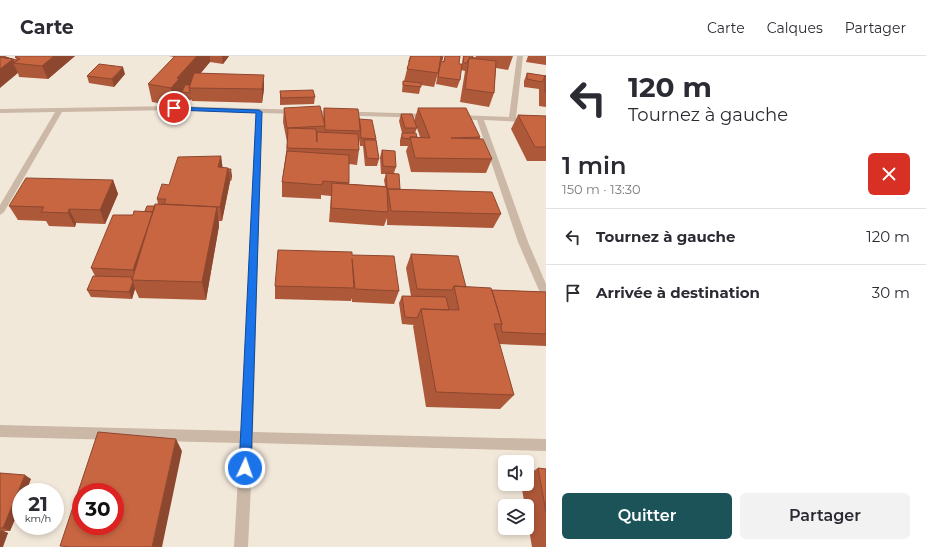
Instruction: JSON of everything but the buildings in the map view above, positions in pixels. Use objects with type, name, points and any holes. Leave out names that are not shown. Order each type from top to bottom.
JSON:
[{"type":"street","points":[[512,119],[520,56]]},
{"type":"street","points":[[0,111],[174,108],[259,112],[433,116]]},
{"type":"street","points":[[0,212],[60,109]]},
{"type":"street","points":[[241,547],[247,437],[259,112]]},
{"type":"street","points":[[449,117],[546,121]]},
{"type":"street","points":[[480,118],[506,195],[546,295]]},
{"type":"street","points":[[0,431],[546,445]]},
{"type":"route","points":[[174,108],[259,112],[245,468]]}]
